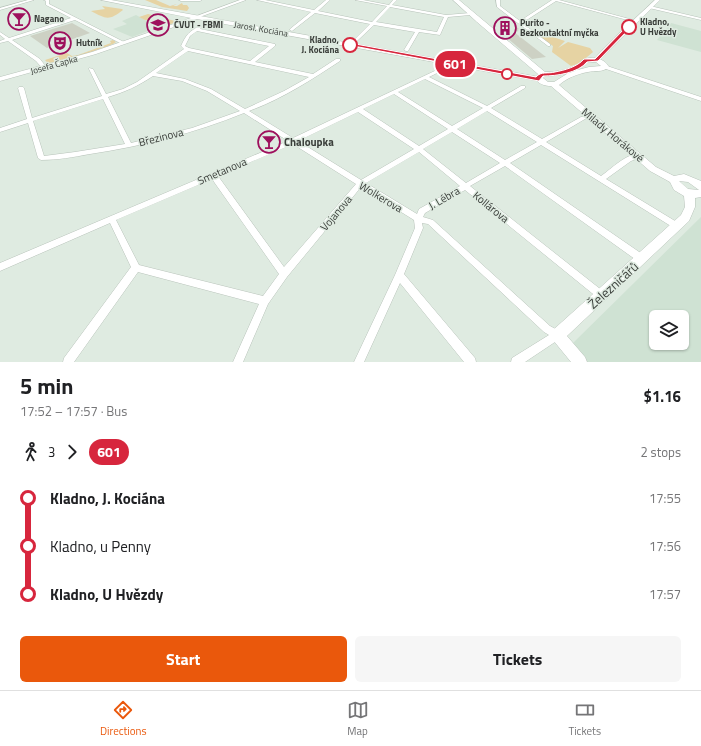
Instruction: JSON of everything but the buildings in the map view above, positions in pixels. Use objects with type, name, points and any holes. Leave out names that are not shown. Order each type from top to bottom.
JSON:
[{"type":"main road","points":[[456,0],[541,77],[544,83],[558,83],[562,79],[573,74],[589,69],[604,68],[604,64],[596,60],[586,60],[583,64],[572,69],[541,77]]},
{"type":"main road","name":"Milady Horákové","points":[[554,84],[653,170],[674,180]]},
{"type":"main road","points":[[674,180],[680,177],[687,178],[694,181],[701,187]]},
{"type":"main road","name":"Železničářů","points":[[558,334],[642,259],[677,226],[689,211],[695,193],[678,187],[674,180]]},
{"type":"main road","name":"Wolkerova","points":[[558,334],[580,362]]},
{"type":"street","points":[[2,8],[32,0]]},
{"type":"street","name":"Jarosl. Kociána","points":[[103,0],[541,77]]},
{"type":"street","points":[[181,0],[200,0]]},
{"type":"street","name":"Josefa Čapka","points":[[0,79],[45,68],[124,43],[244,0]]},
{"type":"street","points":[[259,0],[372,23],[438,34],[446,16]]},
{"type":"street","points":[[292,30],[312,11],[328,0]]},
{"type":"street","points":[[357,0],[446,16],[470,14]]},
{"type":"street","points":[[356,41],[395,0]]},
{"type":"street","points":[[498,0],[498,6],[548,45]]},
{"type":"street","points":[[519,23],[555,0],[635,21]]},
{"type":"street","points":[[596,60],[658,0]]},
{"type":"street","points":[[46,2],[70,17],[77,18],[90,24],[107,35],[124,43]]},
{"type":"street","points":[[650,7],[701,19]]},
{"type":"street","points":[[0,42],[77,18]]},
{"type":"street","points":[[251,62],[273,45],[198,28],[188,35],[184,42],[183,46],[188,49],[314,76]]},
{"type":"street","points":[[406,50],[418,31]]},
{"type":"street","points":[[0,33],[38,60],[45,68]]},
{"type":"street","points":[[0,130],[125,90],[152,74],[188,49]]},
{"type":"street","name":"Březinova","points":[[21,88],[41,158],[75,155],[177,134],[246,111],[278,96],[314,76],[338,60]]},
{"type":"street","points":[[604,68],[701,99]]},
{"type":"street","points":[[92,69],[129,145]]},
{"type":"street","name":"Smetanova","points":[[0,267],[293,141],[441,69]]},
{"type":"street","name":"Wolkerova","points":[[152,74],[183,80],[209,90],[246,111],[360,184],[418,219],[430,222],[547,329],[558,334]]},
{"type":"street","points":[[426,76],[487,108],[677,226]]},
{"type":"street","name":"Vojanova","points":[[238,362],[265,301],[284,274],[360,184],[523,86]]},
{"type":"street","points":[[394,92],[505,163],[642,259]]},
{"type":"street","name":"Kollárova","points":[[358,109],[419,149],[601,295]]},
{"type":"street","name":"J. Lébra","points":[[359,362],[419,228],[418,219],[422,211],[541,142],[590,116]]},
{"type":"street","points":[[601,179],[629,159],[637,156]]},
{"type":"street","points":[[213,175],[284,274]]},
{"type":"street","points":[[112,219],[136,268],[265,301]]},
{"type":"street","points":[[68,362],[136,268]]},
{"type":"street","points":[[399,275],[471,362]]},
{"type":"street","name":"Železničářů","points":[[516,362],[558,334]]},
{"type":"shaded area","points":[[145,0],[156,0],[170,6],[177,4],[173,6],[177,6],[182,3],[183,5],[187,5],[189,8],[187,11],[162,7]]},
{"type":"shaded area","points":[[102,6],[123,10],[114,16],[107,18],[91,11],[105,9]]},
{"type":"shaded area","points":[[148,14],[176,22],[163,27],[161,26],[168,23],[145,20],[139,17]]},
{"type":"shaded area","points":[[136,15],[145,20],[167,24],[132,37],[113,29],[127,24],[122,21]]},
{"type":"shaded area","points":[[671,23],[701,31],[701,52],[657,40]]},
{"type":"shaded area","points":[[529,29],[565,41],[558,48],[568,42],[590,48],[593,52],[580,63],[571,66],[552,52],[553,46]]},
{"type":"shaded area","points":[[113,40],[116,42],[113,44],[55,63],[48,63],[45,60],[67,53],[72,56],[78,55],[111,43],[110,41]]},
{"type":"shaded area","points":[[701,217],[701,362],[584,362],[571,345]]},
{"type":"bus line","name":"601","points":[[350,45],[539,79],[539,76],[541,75],[555,74],[584,64],[584,61],[586,60],[596,60],[629,27]]},
{"type":"place","name":"Nagano","points":[[19,19]]},
{"type":"place","name":"ČVUT - FBMI","points":[[158,25]]},
{"type":"place","name":"Kladno, U Hvězdy","points":[[629,27]]},
{"type":"place","name":"Purito - Bezkontaktní myčka","points":[[505,28]]},
{"type":"place","name":"Hutník","points":[[60,43]]},
{"type":"place","name":"Kladno, J. Kociána","points":[[350,45]]},
{"type":"place","name":"Chaloupka","points":[[269,142]]}]
